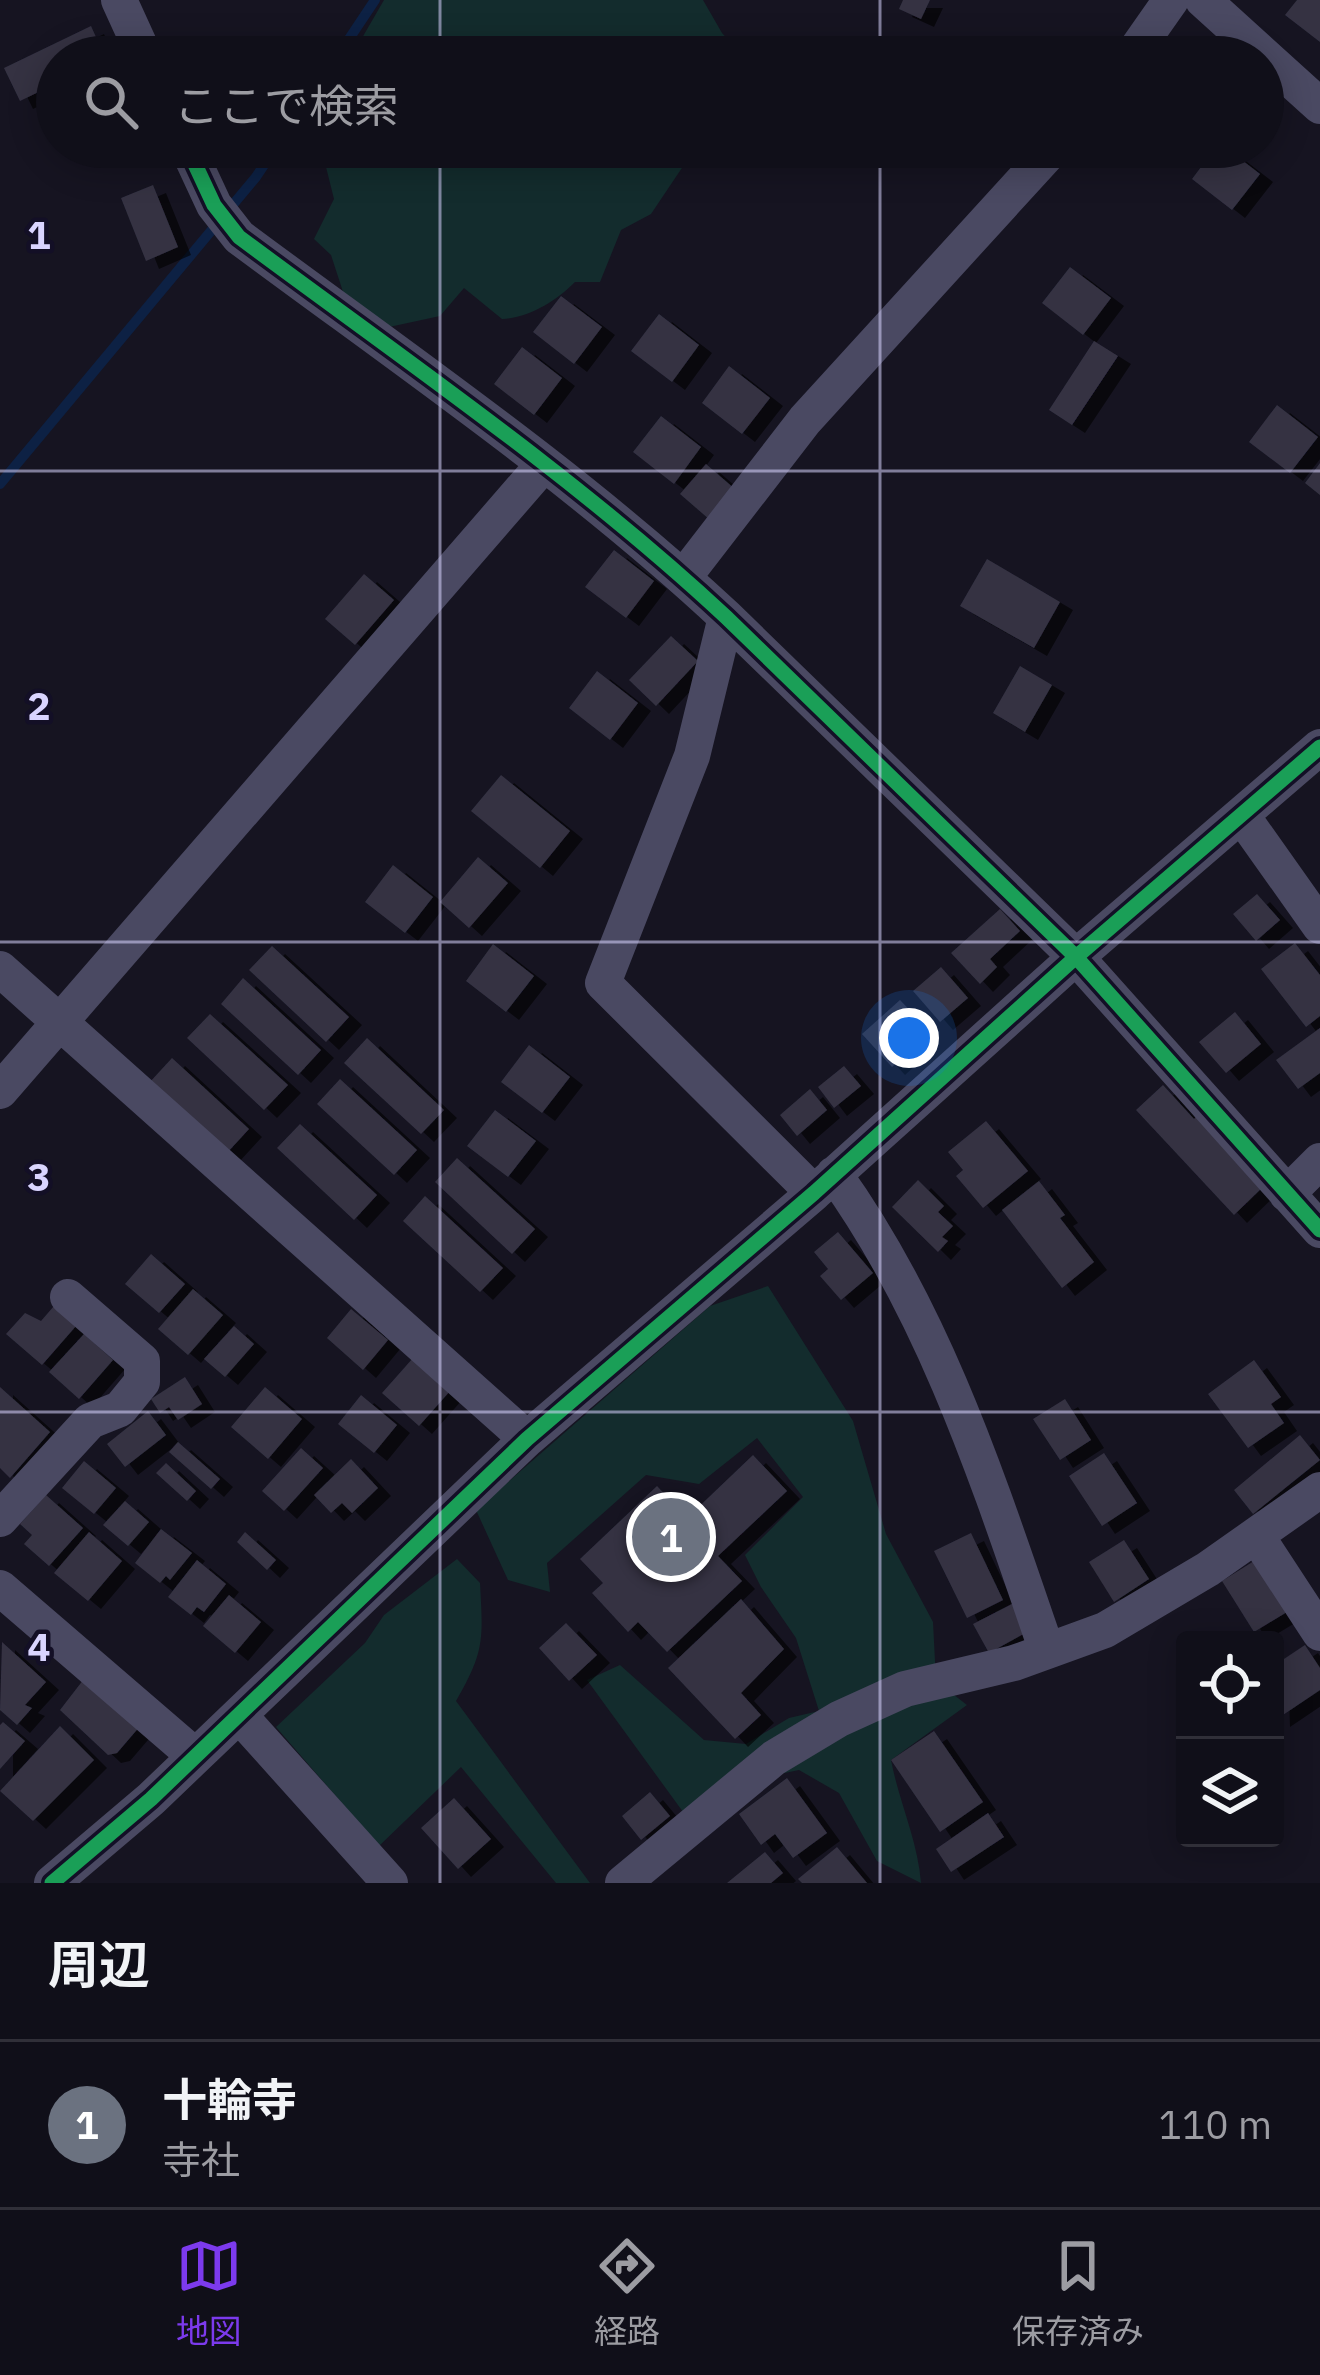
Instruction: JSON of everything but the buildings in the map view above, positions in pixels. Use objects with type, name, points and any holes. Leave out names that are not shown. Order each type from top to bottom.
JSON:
[{"type":"street","points":[[119,0],[136,36]]},
{"type":"street","points":[[1146,36],[1172,0]]},
{"type":"street","points":[[1202,0],[1242,36]]},
{"type":"street","points":[[1284,74],[1320,106]]},
{"type":"street","points":[[197,168],[214,205],[238,237],[543,465],[726,617],[1076,957],[1320,1230]]},
{"type":"street","points":[[683,578],[805,420],[1035,168]]},
{"type":"street","points":[[0,1091],[543,465]]},
{"type":"street","points":[[726,617],[692,756],[603,983],[868,1221],[962,1406],[1047,1651]]},
{"type":"street","points":[[52,1883],[239,1715],[526,1438],[824,1184],[1076,957],[1320,747]]},
{"type":"street","points":[[1242,816],[1320,926]]},
{"type":"street","points":[[0,970],[526,1438]]},
{"type":"street","points":[[1287,1194],[1320,1161]]},
{"type":"street","points":[[0,1519],[90,1421],[120,1409],[142,1382],[142,1360],[68,1297]]},
{"type":"street","points":[[623,1883],[774,1758],[839,1719],[905,1688],[1000,1666],[1105,1630],[1320,1490]]},
{"type":"street","points":[[1256,1535],[1320,1633]]},
{"type":"street","points":[[0,1588],[195,1756]]},
{"type":"street","points":[[239,1715],[390,1883]]},
{"type":"green space","points":[[384,0],[703,0],[725,36],[363,36]]},
{"type":"green space","points":[[326,168],[682,168],[651,214],[621,230],[600,282],[575,282],[541,307],[502,319],[464,288],[440,316],[366,332],[346,301],[331,255],[314,239],[334,199]]},
{"type":"green space","points":[[768,1286],[853,1421],[886,1534],[933,1622],[936,1681],[967,1705],[891,1760],[921,1883],[877,1861],[839,1793],[799,1770],[746,1781],[702,1838],[587,1680],[620,1665],[704,1740],[746,1744],[789,1718],[819,1711],[796,1638],[745,1555],[803,1497],[757,1438],[699,1484],[646,1475],[547,1563],[550,1592],[508,1580],[476,1510],[710,1306]]},
{"type":"green space","points":[[457,1559],[480,1583],[482,1618],[477,1656],[456,1701],[590,1883],[556,1883],[461,1767],[379,1846],[276,1727],[365,1643],[384,1615]]},
{"type":"waterway","points":[[351,36],[375,0]]},
{"type":"waterway","points":[[0,484],[262,168]]},
{"type":"cycle path","points":[[197,168],[214,205],[239,237],[549,467],[726,617],[1076,957],[1320,1230]]},
{"type":"cycle path","points":[[52,1883],[151,1799],[527,1439],[1320,747]]},
{"type":"place","name":"十輪寺","points":[[671,1537]]}]
